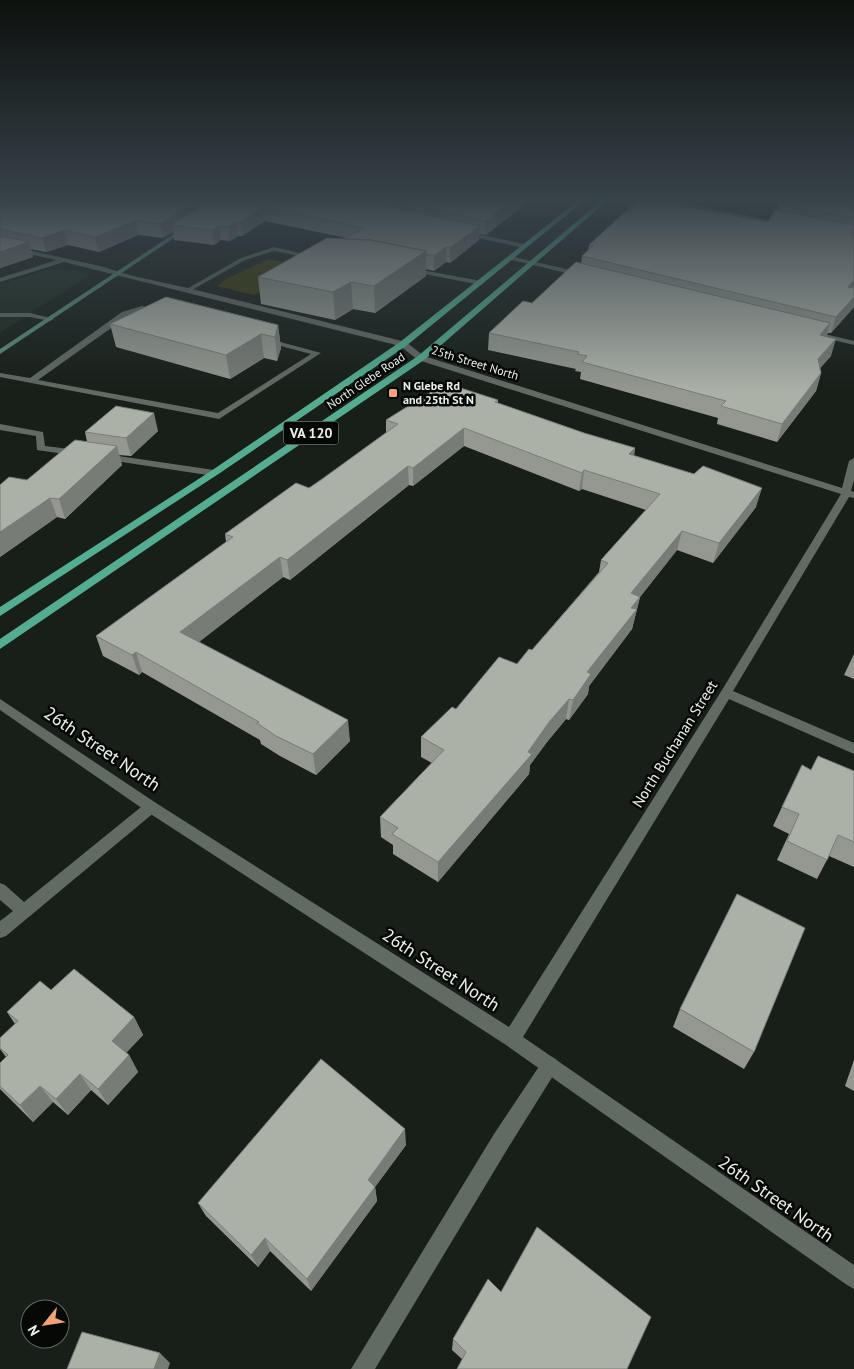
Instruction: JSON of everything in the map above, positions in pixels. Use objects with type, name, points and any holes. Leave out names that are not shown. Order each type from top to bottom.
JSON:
[{"type":"main road","points":[[0,352],[132,264]]},
{"type":"main road","name":"North Glebe Road","points":[[0,612],[214,473],[403,344],[503,264]]},
{"type":"main road","name":"North Glebe Road","points":[[0,645],[420,358],[532,264]]},
{"type":"street","points":[[0,280],[53,264]]},
{"type":"street","name":"25th Street North","points":[[78,264],[403,344],[420,358],[850,494]]},
{"type":"street","points":[[188,290],[233,264]]},
{"type":"street","points":[[537,264],[591,277]]},
{"type":"street","points":[[400,268],[481,283]]},
{"type":"street","points":[[31,381],[125,314],[142,308],[170,315]]},
{"type":"street","points":[[0,315],[30,315],[50,319]]},
{"type":"street","points":[[807,331],[854,343]]},
{"type":"street","points":[[0,375],[219,416],[317,353],[253,336]]},
{"type":"street","points":[[0,426],[40,434],[40,448],[214,473]]},
{"type":"street","name":"North Buchanan Street","points":[[512,1039],[850,494],[854,461]]},
{"type":"street","points":[[726,693],[854,749]]},
{"type":"street","name":"26th Street North","points":[[0,704],[151,807],[512,1039],[854,1278]]},
{"type":"street","points":[[0,931],[151,807]]},
{"type":"street","points":[[0,890],[24,911]]},
{"type":"street","points":[[362,1369],[550,1065]]},
{"type":"shaded area","points":[[258,264],[291,264],[305,267],[254,295],[217,286],[226,279]]},
{"type":"shaded area","points":[[50,269],[80,271],[89,275],[0,333],[0,284]]},
{"type":"building","points":[[281,264],[407,264],[374,286],[351,282],[333,292],[258,277]]},
{"type":"building","points":[[574,264],[584,264],[830,323],[820,335],[836,339],[818,359],[821,373],[782,424],[721,406],[726,401],[582,362],[587,356],[577,354],[579,352],[489,333],[523,301],[532,303]]},
{"type":"building","points":[[615,264],[854,264],[854,280],[848,287],[854,288],[854,297],[836,317]]},
{"type":"building","points":[[166,297],[278,325],[275,337],[261,334],[226,355],[110,324]]},
{"type":"building","points":[[445,383],[498,400],[495,402],[584,433],[635,448],[629,454],[694,474],[703,466],[762,488],[719,543],[682,531],[631,593],[640,597],[631,608],[637,609],[587,672],[591,674],[573,700],[569,699],[549,722],[528,752],[532,754],[438,862],[392,834],[398,828],[380,817],[444,750],[421,737],[452,707],[456,709],[499,657],[517,664],[529,649],[532,650],[608,563],[601,560],[660,494],[584,470],[582,473],[464,428],[413,468],[408,466],[287,560],[280,557],[180,632],[348,720],[313,754],[276,736],[257,723],[259,722],[136,652],[132,655],[96,636],[233,537],[225,534],[296,483],[309,488],[321,480],[398,424],[386,420]]},
{"type":"building","points":[[116,406],[154,413],[126,438],[85,432]]},
{"type":"building","points":[[75,440],[117,446],[59,499],[50,498],[0,532],[0,485],[9,477],[27,480]]},
{"type":"building","points":[[818,756],[854,771],[854,842],[838,835],[827,860],[787,841],[799,814],[782,807],[802,765],[811,770]]},
{"type":"building","points":[[737,894],[805,928],[754,1052],[680,1009]]},
{"type":"building","points":[[74,969],[134,1017],[112,1041],[129,1055],[98,1089],[80,1074],[56,1099],[40,1086],[20,1105],[0,1086],[0,1063],[8,1055],[0,1048],[0,1038],[18,1021],[7,1012],[40,981],[51,990]]},
{"type":"building","points":[[321,1059],[405,1129],[368,1180],[375,1187],[307,1279],[265,1238],[251,1255],[198,1203]]},
{"type":"building","points":[[537,1227],[651,1317],[627,1369],[457,1369],[466,1352],[453,1339],[488,1279],[501,1292]]},
{"type":"building","points":[[82,1332],[160,1353],[154,1369],[67,1369]]},
{"type":"place","name":"N Glebe Rd and 25th St N","points":[[393,393]]}]
